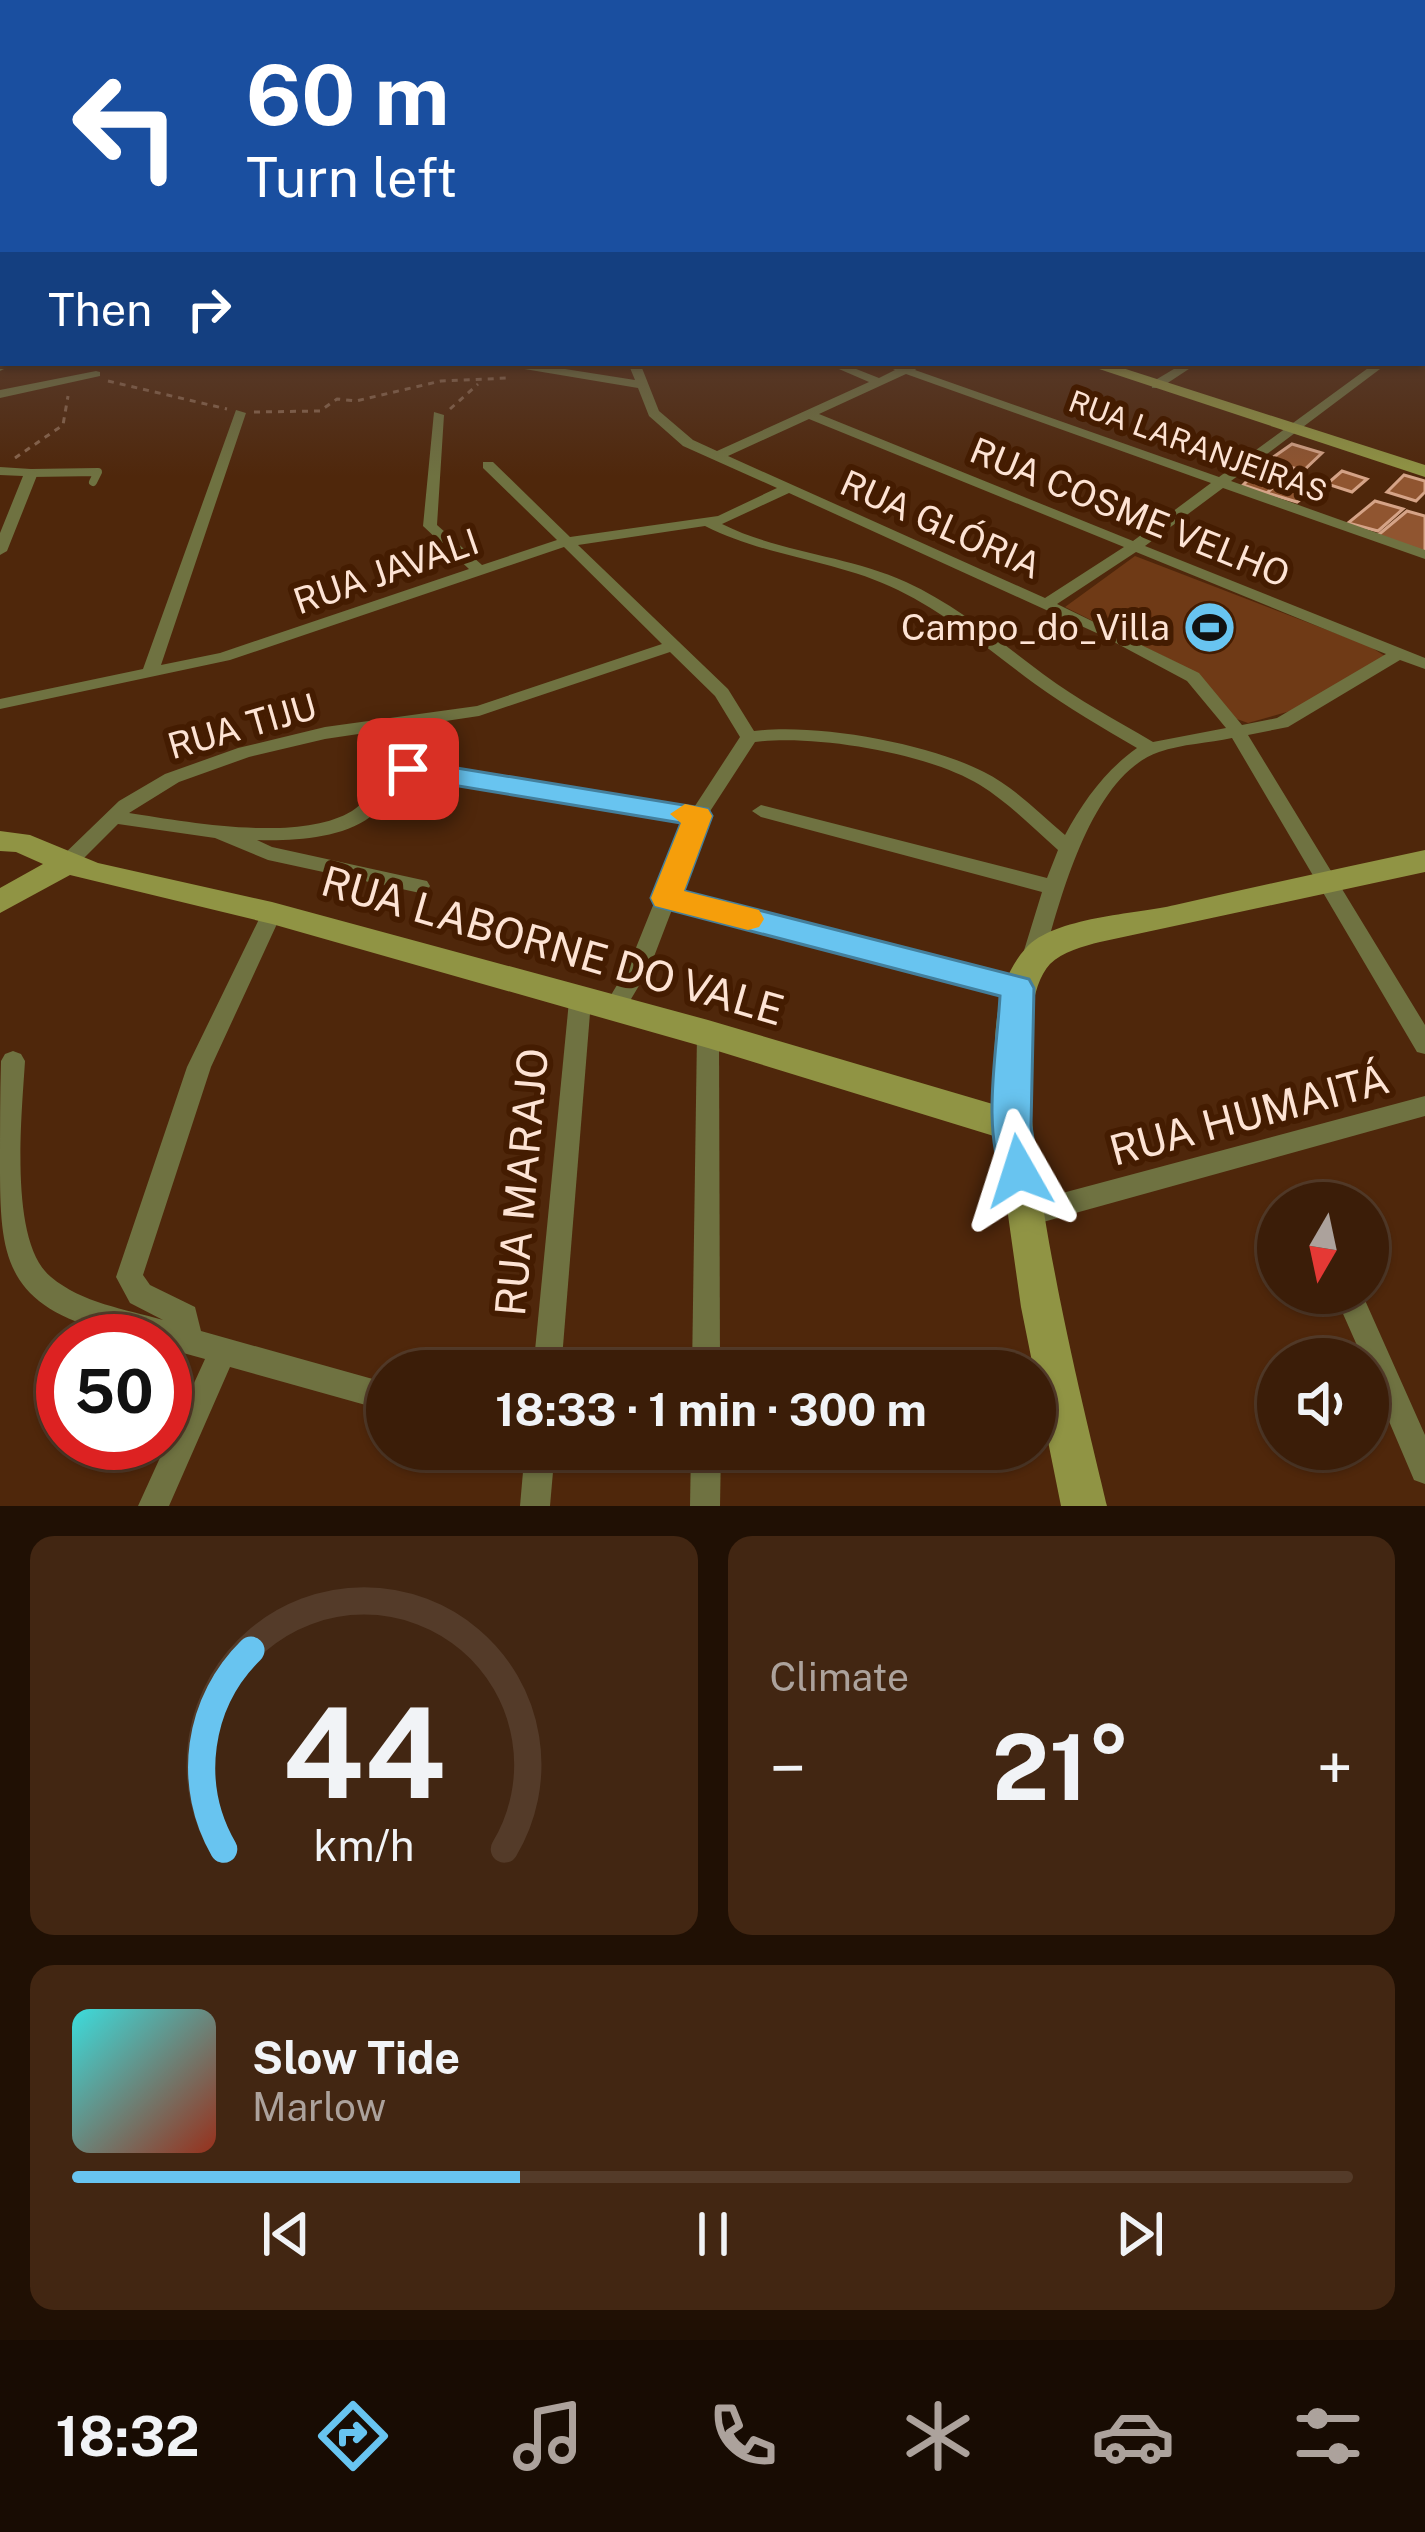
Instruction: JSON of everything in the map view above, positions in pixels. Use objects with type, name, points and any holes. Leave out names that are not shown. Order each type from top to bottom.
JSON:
[{"type":"main road","points":[[1099,366],[1425,470]]},
{"type":"main road","name":"RUA LABORNE DO VALE","points":[[0,842],[20,842],[66,864],[272,913],[709,1034],[1012,1126]]},
{"type":"main road","points":[[1084,1506],[1025,1215],[1012,1126],[1025,974],[1052,947],[1095,934],[1425,861]]},
{"type":"main road","points":[[0,902],[66,864]]},
{"type":"street","points":[[522,366],[641,385]]},
{"type":"street","name":"RUA GLÓRIA","points":[[635,366],[653,413],[667,429],[716,457],[1048,603],[1193,677],[1214,696],[1238,732],[1425,1045]]},
{"type":"street","points":[[837,366],[876,385]]},
{"type":"street","name":"RUA LARANJEIRAS","points":[[894,366],[1425,555]]},
{"type":"street","points":[[716,457],[915,366]]},
{"type":"street","points":[[1156,385],[1187,366]]},
{"type":"street","points":[[1048,603],[1134,547],[1378,366]]},
{"type":"street","points":[[0,394],[96,374]]},
{"type":"street","points":[[152,670],[240,412]]},
{"type":"street","points":[[438,415],[430,526],[478,570]]},
{"type":"street","name":"RUA COSME VELHO","points":[[812,416],[1425,664]]},
{"type":"street","points":[[488,465],[722,693],[748,737]]},
{"type":"street","points":[[0,551],[31,472],[2,467]]},
{"type":"street","name":"RUA JAVALI","points":[[0,704],[244,651],[565,542],[734,516],[787,489]]},
{"type":"street","points":[[706,521],[760,547],[858,570],[902,586],[970,624],[1042,680],[1150,748]]},
{"type":"street","name":"RUA TIJU","points":[[66,864],[112,817],[172,778],[244,752],[325,733],[479,711],[672,646]]},
{"type":"street","points":[[666,898],[1025,974],[1069,849],[1100,790],[1132,758],[1150,748],[1294,718],[1398,653]]},
{"type":"street","points":[[613,1010],[639,967],[698,816],[748,737],[768,732],[808,734],[964,769],[994,786],[1069,849]]},
{"type":"street","points":[[112,817],[218,831],[302,831],[350,820],[375,804],[396,774],[408,769],[698,816]]},
{"type":"street","points":[[760,811],[1053,887]]},
{"type":"street","points":[[218,831],[268,853],[420,886]]},
{"type":"street","points":[[178,1314],[140,1294],[129,1277],[200,1066],[272,913]]},
{"type":"street","name":"RUA MARAJO","points":[[549,1350],[580,1001]]},
{"type":"street","points":[[706,1350],[709,1034]]},
{"type":"street","points":[[13,1061],[8,1198],[25,1268],[47,1292],[94,1314]]},
{"type":"street","name":"RUA HUMAITÁ","points":[[1025,1215],[1425,1106]]},
{"type":"street","points":[[1357,1314],[1425,1469]]},
{"type":"street","points":[[192,1339],[366,1391]]},
{"type":"street","points":[[153,1506],[224,1349]]},
{"type":"street","points":[[535,1506],[538,1470]]},
{"type":"street","points":[[705,1506],[706,1470]]},
{"type":"lane","points":[[31,472],[98,472],[92,482]]},
{"type":"path","points":[[96,374],[115,386],[240,412],[320,410],[337,399],[356,401],[407,386],[481,381],[538,369]]},
{"type":"path","points":[[2,467],[63,425],[65,399],[73,391],[70,378]]},
{"type":"path","points":[[438,415],[466,399],[481,381]]},
{"type":"shaded area","name":"Campo_do_Villa","points":[[1135,556],[1385,656],[1294,710],[1248,723],[1234,718],[1177,663],[1065,607]]},
{"type":"building","points":[[1292,444],[1322,453],[1303,471],[1269,460]]},
{"type":"building","points":[[1266,462],[1292,470],[1267,493],[1243,485]]},
{"type":"building","points":[[1342,471],[1367,479],[1352,492],[1327,484]]},
{"type":"building","points":[[1287,475],[1320,486],[1297,502],[1267,493]]},
{"type":"building","points":[[1404,475],[1425,481],[1425,492],[1416,501],[1387,492]]},
{"type":"building","points":[[1375,501],[1403,509],[1378,531],[1348,523]]},
{"type":"building","points":[[1407,511],[1425,516],[1425,552],[1377,536]]},
{"type":"slow traffic","points":[[685,814],[698,816],[666,898],[748,919]]},
{"type":"place","name":"Campo_do_Villa","points":[[1209,627]]},
{"type":"route","points":[[408,769],[698,816],[666,898],[1017,988],[1012,1126],[1019,1171]]}]
